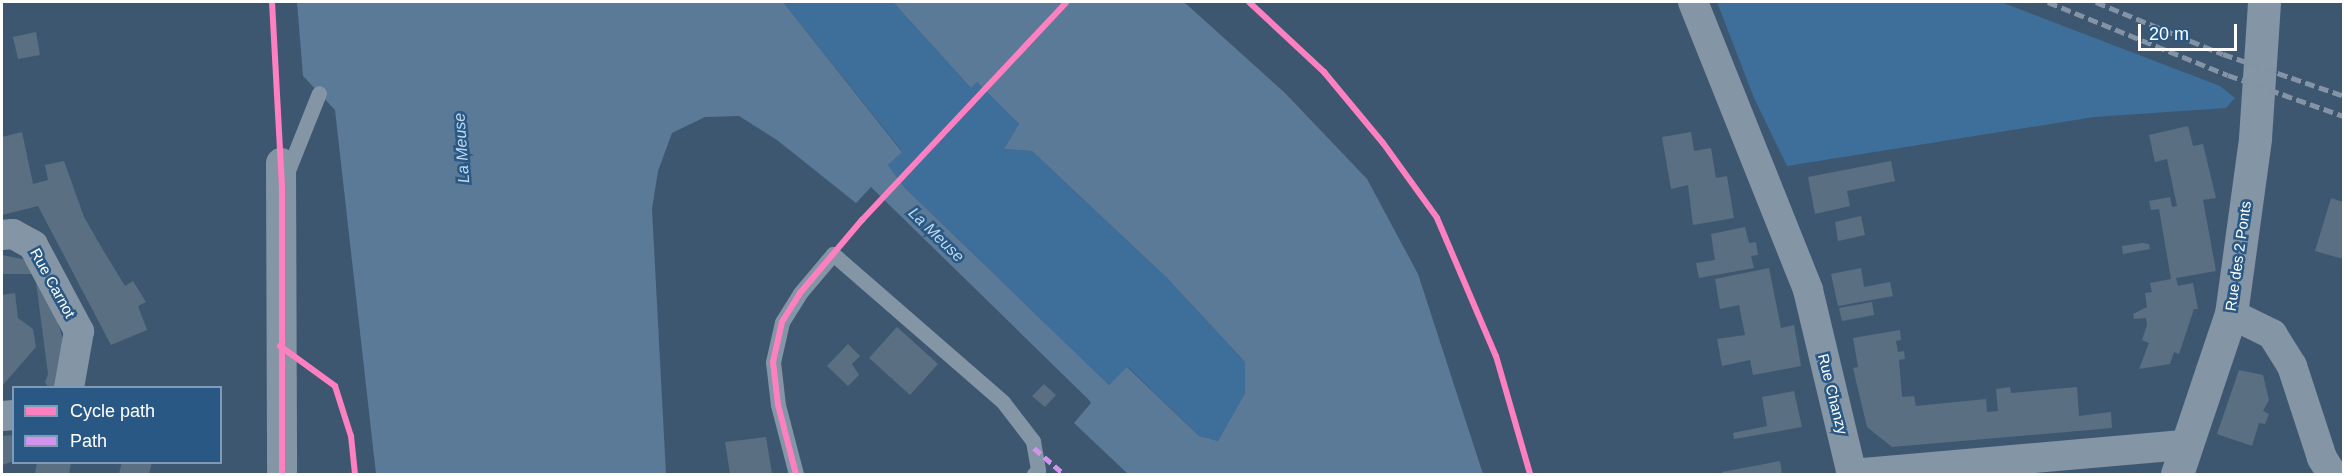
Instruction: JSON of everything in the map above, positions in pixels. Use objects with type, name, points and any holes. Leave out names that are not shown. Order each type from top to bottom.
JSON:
[{"type":"street","name":"Rue Chanzy","points":[[1693,2],[1808,290],[1852,474],[2181,460]]},
{"type":"street","name":"Rue des 2 Ponts","points":[[2181,460],[2231,314],[2254,138],[2264,15]]},
{"type":"street","points":[[281,175],[282,474]]},
{"type":"street","name":"Rue Carnot","points":[[2,235],[13,234],[33,245],[80,331],[69,386]]},
{"type":"street","points":[[2231,314],[2272,334],[2292,366],[2322,458],[2332,474]]},
{"type":"lane","points":[[281,175],[319,93]]},
{"type":"lane","points":[[796,474],[778,405],[773,363],[783,322],[800,293],[833,254],[1003,402],[1033,441],[1038,470],[1034,474]]},
{"type":"shaded area","points":[[783,2],[893,2],[971,88],[977,82],[1019,124],[1004,149],[1032,151],[1167,278],[1245,362],[1245,393],[1218,441],[1199,436],[1128,367],[1109,385],[905,188],[888,165],[902,151]]},
{"type":"shaded area","points":[[1717,2],[2001,2],[2220,86],[2235,98],[2226,108],[2094,117],[1787,166],[1754,98]]},
{"type":"water","name":"La Meuse","points":[[297,2],[783,2],[902,152],[888,165],[905,188],[1109,385],[1127,367],[1199,436],[1218,441],[1245,393],[1245,362],[1167,278],[1032,151],[1004,149],[1019,124],[977,82],[971,88],[893,2],[1184,2],[1285,93],[1367,179],[1418,274],[1483,474],[1128,474],[1074,423],[1091,403],[1088,399],[871,187],[856,203],[777,140],[739,116],[705,117],[672,133],[658,171],[652,209],[666,474],[376,474],[335,110],[303,76]]},
{"type":"building","points":[[36,32],[40,55],[18,59],[13,37]]},
{"type":"building","points":[[2188,126],[2193,146],[2203,144],[2216,198],[2203,200],[2216,271],[2176,278],[2178,286],[2193,283],[2198,309],[2194,309],[2179,354],[2174,352],[2170,364],[2139,369],[2149,343],[2142,340],[2147,325],[2146,318],[2134,319],[2133,314],[2147,307],[2145,293],[2152,292],[2150,283],[2171,279],[2159,209],[2151,210],[2149,201],[2170,197],[2172,207],[2177,206],[2167,159],[2155,162],[2149,135]]},
{"type":"building","points":[[22,132],[33,184],[48,180],[45,165],[64,161],[84,217],[103,250],[125,286],[133,281],[146,302],[138,306],[147,330],[111,345],[38,206],[2,215],[2,137]]},
{"type":"building","points":[[1691,132],[1694,151],[1711,148],[1716,178],[1727,176],[1734,218],[1693,225],[1688,185],[1671,189],[1662,137]]},
{"type":"building","points":[[1891,161],[1895,181],[1847,191],[1850,206],[1815,214],[1808,177]]},
{"type":"building","points":[[2331,198],[2343,202],[2343,259],[2315,251]]},
{"type":"building","points":[[1861,216],[1865,235],[1838,241],[1835,222]]},
{"type":"building","points":[[1745,227],[1749,243],[1756,242],[1758,255],[1751,256],[1754,268],[1699,278],[1696,263],[1715,260],[1711,234]]},
{"type":"building","points":[[2149,244],[2150,249],[2123,254],[2122,246]]},
{"type":"building","points":[[2,255],[32,261],[52,304],[66,349],[60,386],[47,386],[45,382],[48,374],[35,274],[2,274]]},
{"type":"building","points":[[1769,268],[1781,328],[1794,325],[1801,366],[1753,375],[1750,360],[1722,366],[1717,339],[1745,335],[1739,305],[1720,309],[1715,279]]},
{"type":"building","points":[[1861,268],[1864,287],[1890,282],[1893,296],[1838,306],[1831,274]]},
{"type":"building","points":[[15,293],[18,318],[33,329],[36,347],[2,386],[2,295]]},
{"type":"building","points":[[1872,302],[1874,315],[1842,321],[1839,308]]},
{"type":"building","points":[[897,327],[938,364],[910,395],[869,358]]},
{"type":"building","points":[[1900,330],[1901,340],[1896,341],[1898,352],[1904,351],[1905,359],[1899,360],[1902,397],[1914,396],[1916,406],[1986,399],[1987,412],[1998,411],[1996,389],[2010,387],[2011,393],[2077,387],[2079,416],[2111,412],[2112,428],[1892,447],[1867,427],[1853,368],[1858,367],[1853,338]]},
{"type":"building","points":[[848,344],[860,356],[852,364],[859,375],[848,386],[827,366]]},
{"type":"building","points":[[2239,370],[2263,375],[2269,400],[2263,411],[2269,414],[2265,424],[2259,423],[2252,446],[2217,434]]},
{"type":"building","points":[[1044,384],[1056,395],[1045,407],[1032,396]]},
{"type":"building","points":[[1794,391],[1802,427],[1734,439],[1733,433],[1767,426],[1762,397]]},
{"type":"building","points":[[12,435],[12,462],[2,465],[2,436]]},
{"type":"building","points":[[766,437],[772,474],[730,474],[725,442]]},
{"type":"building","points":[[1780,461],[1782,474],[1722,474],[1722,472]]},
{"type":"building","points":[[37,464],[71,464],[69,474],[35,474]]},
{"type":"building","points":[[122,464],[152,464],[149,474],[119,474]]},
{"type":"railway","points":[[2048,2],[2228,75],[2344,116]]},
{"type":"railway","points":[[2096,2],[2223,54],[2344,96]]},
{"type":"marked path","points":[[1034,448],[1064,474]]},
{"type":"cycle path","points":[[272,2],[282,187],[282,474]]},
{"type":"cycle path","points":[[796,474],[778,405],[773,362],[782,322],[800,293],[862,220],[1067,2]]},
{"type":"cycle path","points":[[1249,2],[1324,72],[1383,143],[1437,218],[1496,356],[1530,474]]},
{"type":"cycle path","points":[[280,346],[335,386],[351,436],[355,474]]}]
